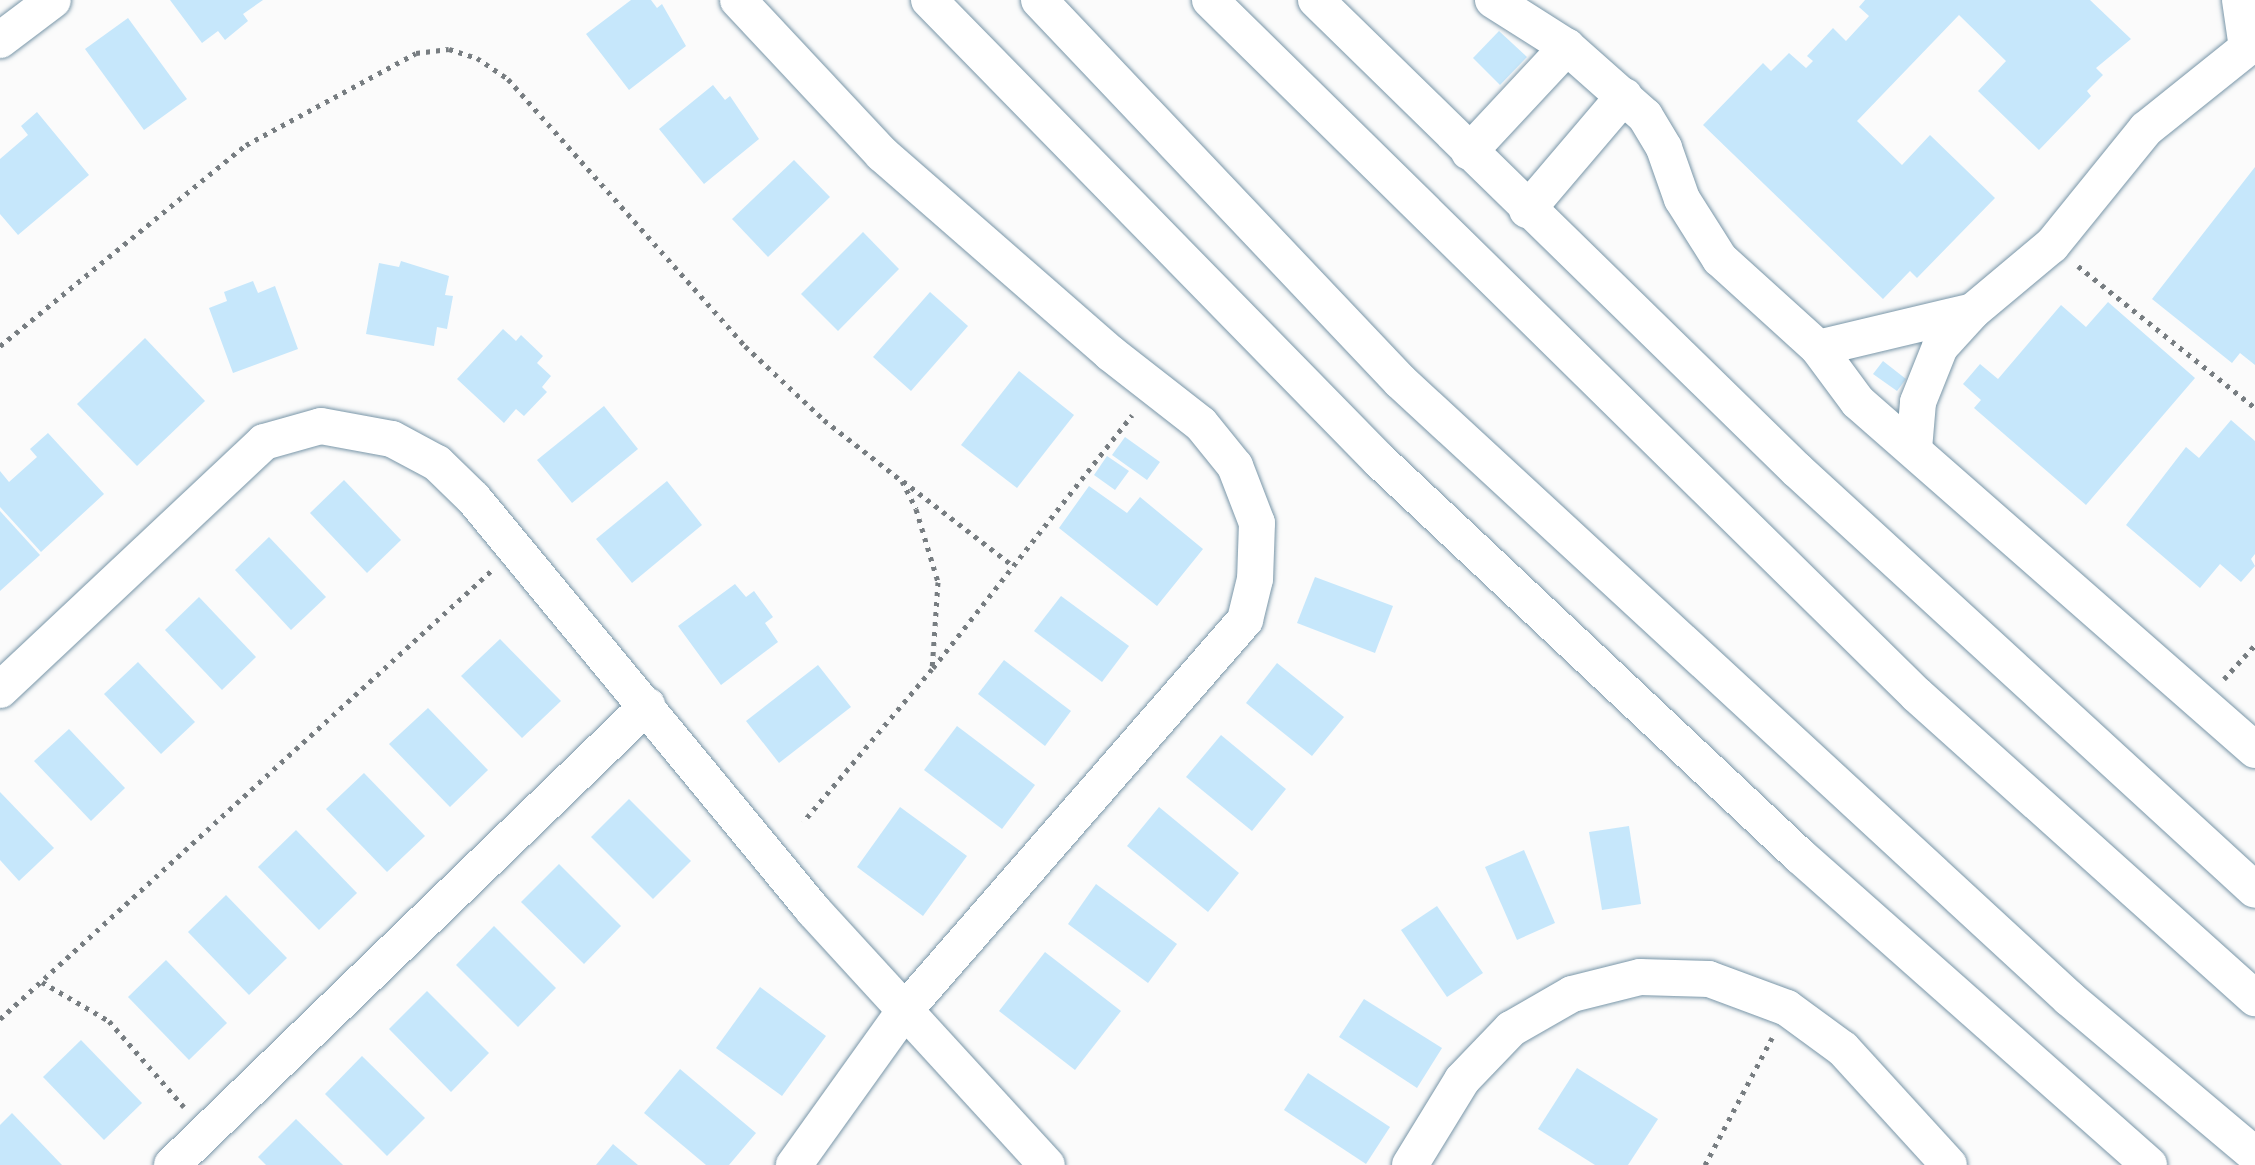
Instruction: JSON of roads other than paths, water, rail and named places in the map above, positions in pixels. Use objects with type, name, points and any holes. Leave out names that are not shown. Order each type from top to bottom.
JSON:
[{"type":"street","points":[[0,40],[53,0]]},
{"type":"street","points":[[738,0],[882,154],[1201,424],[1235,466],[1257,523],[1255,579],[1245,620],[905,1010],[794,1165]]},
{"type":"street","points":[[929,0],[1379,460],[1800,856],[2149,1165]]},
{"type":"street","points":[[1039,0],[1400,381],[2070,999],[2255,1155]]},
{"type":"street","points":[[1210,0],[1917,695],[2255,998]]},
{"type":"street","points":[[1316,0],[1527,210],[1865,534],[2255,890]]},
{"type":"street","points":[[1493,0],[1567,47],[1624,96],[1651,126],[1682,199],[1720,259],[1818,348],[1858,402],[2255,750]]},
{"type":"street","points":[[1914,449],[1918,402],[1940,347],[1973,311],[2052,245],[2146,129],[2247,48],[2240,0]]},
{"type":"street","points":[[1469,152],[1567,47]]},
{"type":"street","points":[[1527,210],[1624,96]]},
{"type":"street","points":[[1818,348],[1973,311]]},
{"type":"street","points":[[0,690],[264,442],[321,426],[392,439],[437,463],[516,548],[813,910],[1047,1165]]},
{"type":"street","points":[[172,1165],[647,706]]},
{"type":"street","points":[[1410,1165],[1462,1080],[1511,1029],[1572,994],[1640,977],[1709,979],[1787,1008],[1843,1049],[1949,1165]]}]
